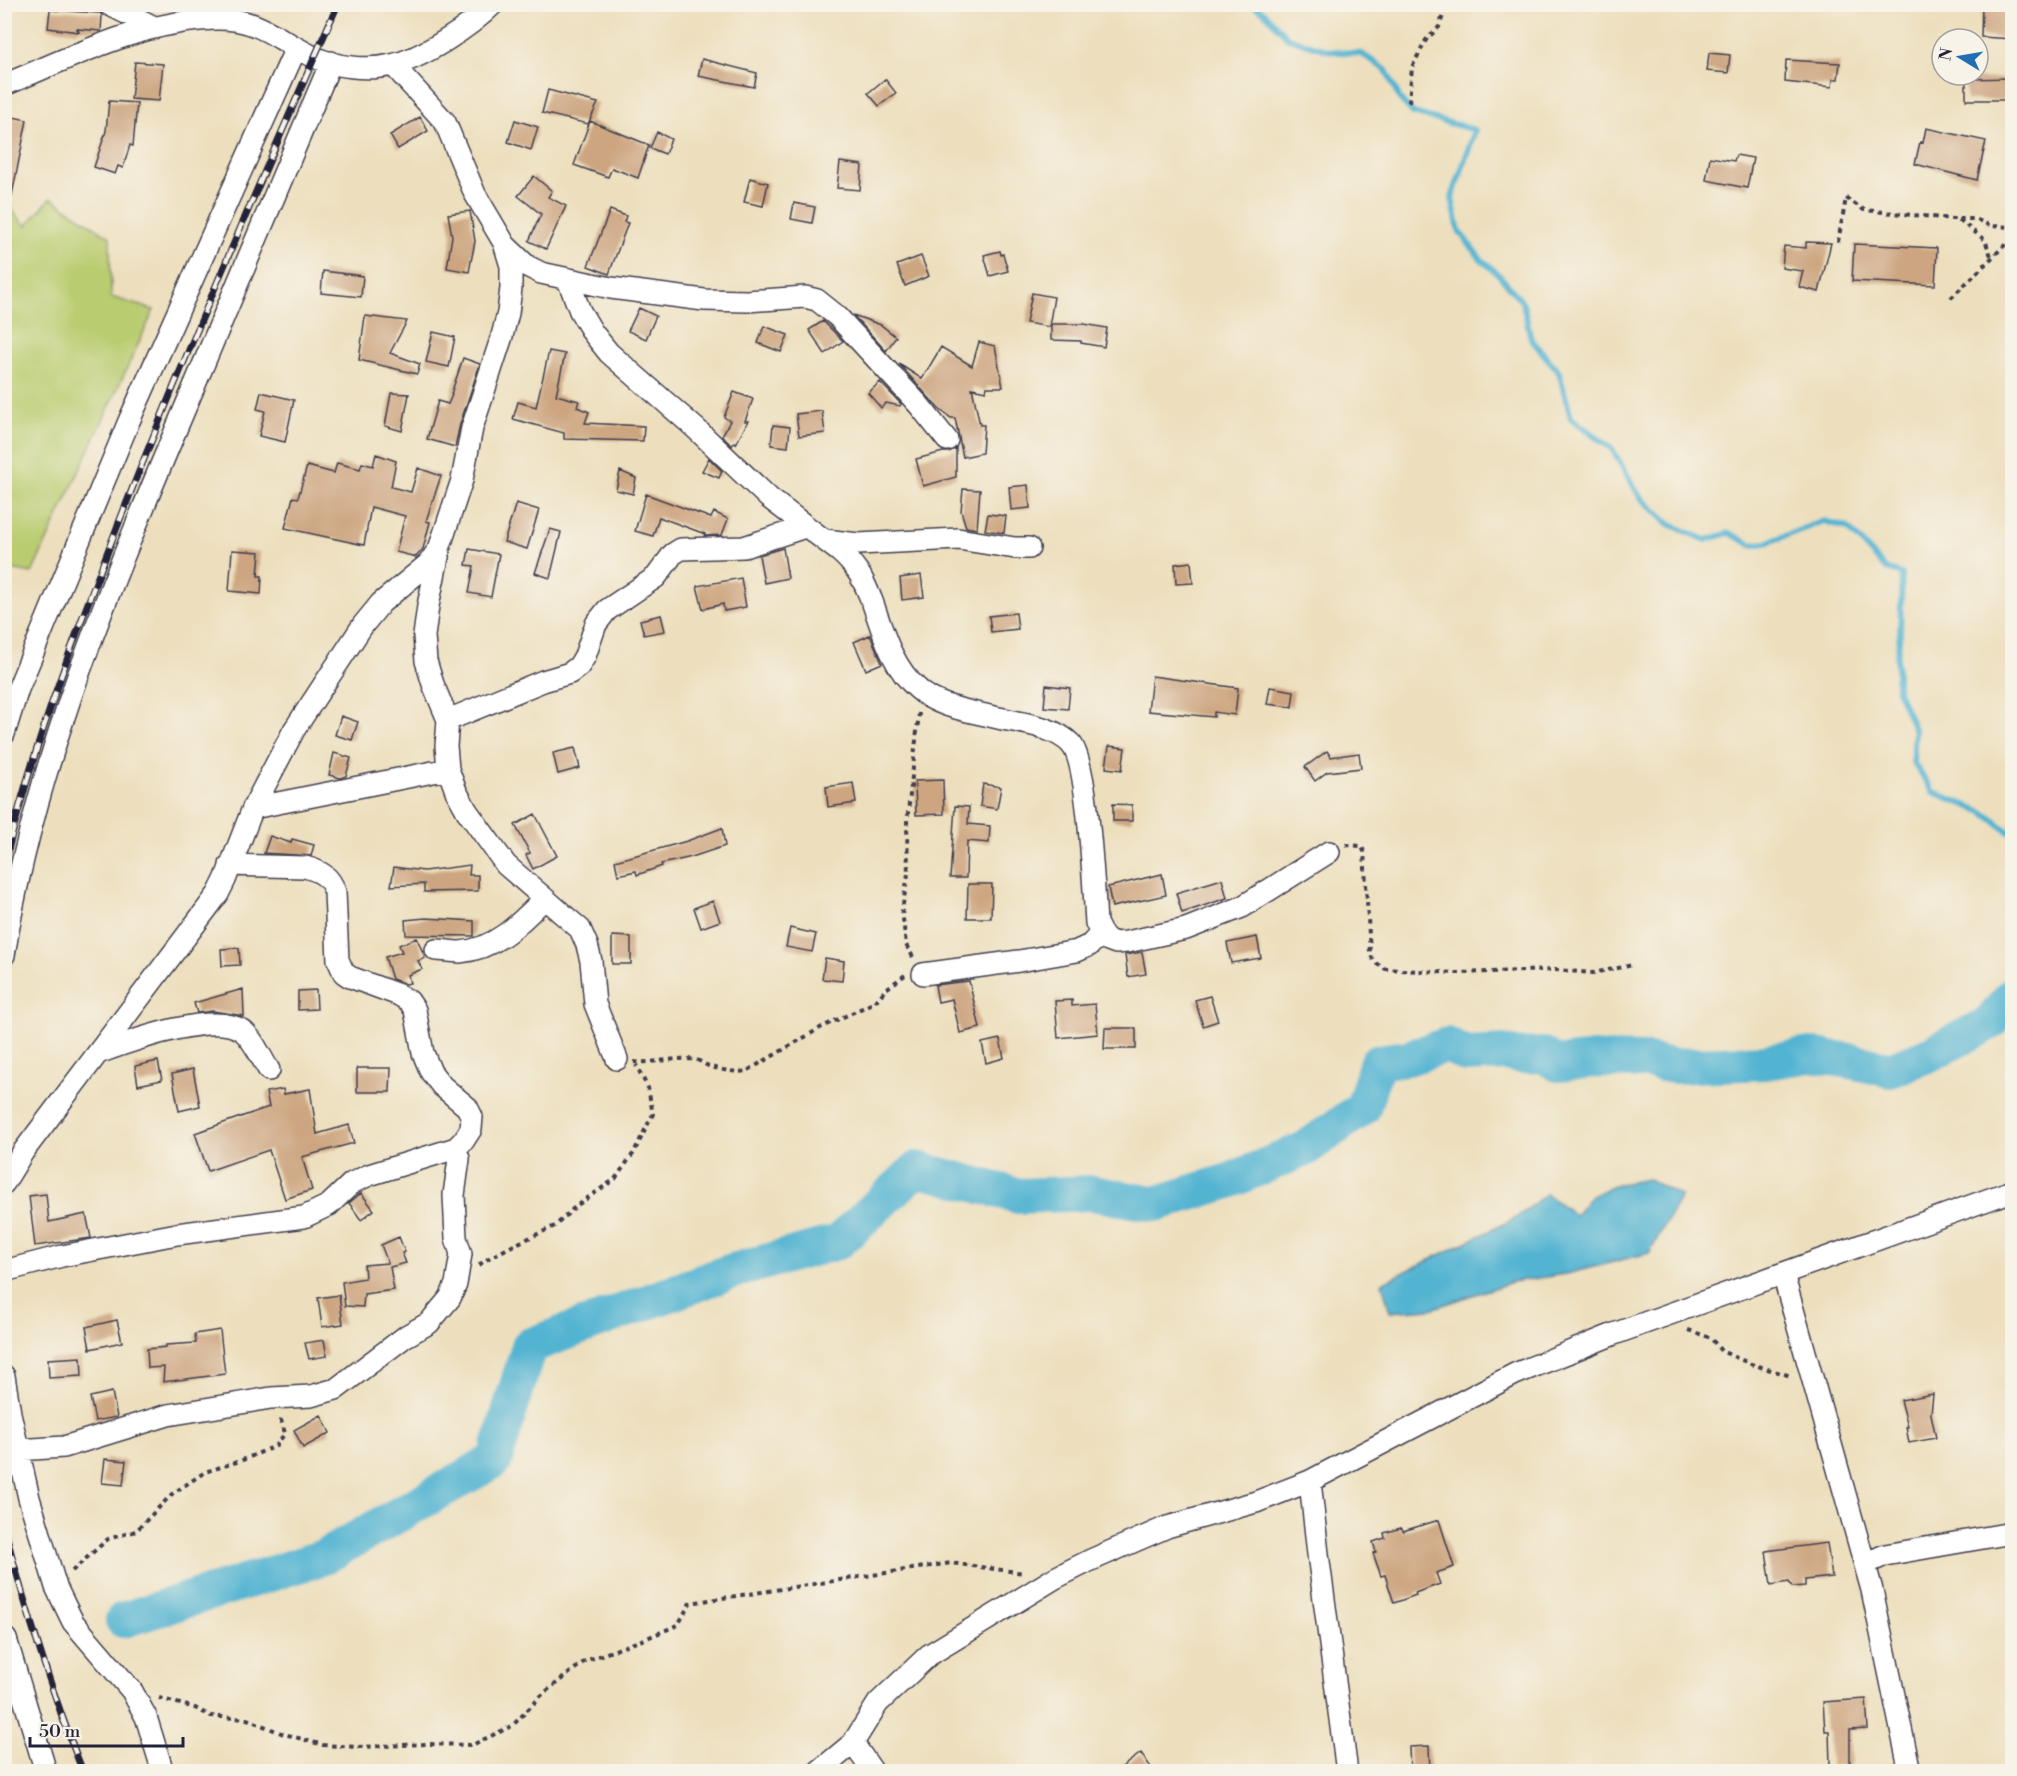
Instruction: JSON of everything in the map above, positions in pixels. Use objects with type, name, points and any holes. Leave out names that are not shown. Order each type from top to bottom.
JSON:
[{"type":"street","points":[[108,4],[154,27]]},
{"type":"street","points":[[4,86],[103,43],[154,27],[181,13],[239,20],[272,33],[314,57],[331,62],[353,67],[393,65],[421,53],[465,28],[493,4]]},
{"type":"street","points":[[4,734],[18,689],[129,421],[296,48]]},
{"type":"street","points":[[4,955],[25,851],[58,735],[102,607],[331,62]]},
{"type":"street","points":[[393,65],[445,122],[475,194],[504,243],[515,257],[527,266],[541,273],[567,280],[704,300],[747,301],[805,297],[817,300],[837,316],[919,405],[947,440]]},
{"type":"street","points":[[504,243],[511,266],[508,313],[472,428],[462,480],[439,549],[424,636],[426,662],[448,720],[446,746],[448,769],[456,791],[467,811],[506,865],[580,929],[591,961],[595,1004],[626,1060]]},
{"type":"street","points":[[567,280],[580,311],[593,333],[609,353],[694,426],[769,498],[840,552],[859,573],[896,662],[906,678],[920,691],[954,707],[1046,730],[1061,736],[1073,745],[1080,759],[1084,786],[1096,923],[1108,940],[1116,943],[1127,942],[1186,928],[1242,907],[1329,852]]},
{"type":"street","points":[[448,720],[543,681],[570,673],[579,666],[585,656],[596,624],[606,610],[656,577],[673,554],[681,549],[744,547],[805,527]]},
{"type":"street","points":[[824,540],[858,544],[958,539],[1029,548]]},
{"type":"street","points":[[4,1183],[22,1152],[218,894],[253,808],[294,730],[363,625],[381,603],[428,564],[439,549]]},
{"type":"street","points":[[253,808],[448,769]]},
{"type":"street","points":[[4,1271],[62,1256],[177,1234],[304,1217],[329,1205],[352,1183],[456,1148],[471,1129],[472,1117],[467,1107],[442,1086],[431,1072],[423,1053],[415,1010],[409,1001],[350,977],[341,968],[338,960],[335,892],[326,875],[305,867],[230,865]]},
{"type":"street","points":[[436,950],[460,952],[485,945],[510,932],[544,900]]},
{"type":"street","points":[[923,974],[1077,951],[1090,945],[1101,933]]},
{"type":"street","points":[[98,1053],[147,1036],[216,1024],[243,1031],[269,1070]]},
{"type":"street","points":[[17,1450],[64,1447],[168,1416],[249,1401],[311,1396],[336,1389],[406,1336],[429,1323],[450,1298],[456,1284],[461,1254],[456,1238],[454,1195],[459,1159],[456,1148]]},
{"type":"street","points":[[818,1772],[853,1743],[878,1703],[929,1655],[1055,1578],[1091,1560],[1167,1527],[1256,1502],[1310,1481],[1515,1374],[1666,1315],[1988,1198],[2013,1191]]},
{"type":"street","points":[[1783,1274],[1865,1564],[1910,1772]]},
{"type":"street","points":[[4,1376],[17,1450],[39,1536],[56,1587],[73,1622],[132,1691],[146,1717],[163,1772]]},
{"type":"street","points":[[1310,1481],[1347,1772]]},
{"type":"street","points":[[1865,1564],[1885,1555],[2013,1533]]},
{"type":"street","points":[[4,1668],[5,1636]]},
{"type":"street","points":[[5,1636],[46,1772]]},
{"type":"street","points":[[853,1743],[873,1772]]},
{"type":"path","points":[[1409,102],[1412,67],[1426,40],[1439,27],[1447,4]]},
{"type":"path","points":[[1838,242],[1846,198],[1864,210],[1975,219],[1991,226],[2013,227]]},
{"type":"path","points":[[1958,219],[1985,240],[1991,256]]},
{"type":"path","points":[[1951,298],[1991,256],[2013,238]]},
{"type":"path","points":[[920,691],[919,720],[907,822],[908,874],[902,910],[906,945],[923,974]]},
{"type":"path","points":[[1329,852],[1354,844],[1361,846],[1364,851],[1370,952],[1372,960],[1378,966],[1386,969],[1457,973],[1556,970],[1593,973],[1633,965]]},
{"type":"path","points":[[626,1060],[646,1063],[689,1059],[699,1060],[710,1067],[747,1071],[822,1027],[875,1002],[886,989],[907,974],[923,974]]},
{"type":"path","points":[[456,1284],[489,1258],[555,1226],[576,1206],[615,1179],[633,1154],[652,1114],[648,1088],[626,1060]]},
{"type":"path","points":[[1666,1315],[1677,1327],[1711,1338],[1721,1351],[1751,1364],[1814,1384]]},
{"type":"path","points":[[56,1587],[97,1547],[108,1539],[136,1531],[172,1494],[205,1472],[276,1446],[285,1433],[279,1411]]},
{"type":"path","points":[[132,1691],[195,1708],[212,1716],[247,1719],[281,1733],[323,1745],[359,1747],[426,1744],[472,1745],[512,1726],[544,1693],[585,1661],[678,1625],[690,1603],[951,1563],[1055,1578]]},
{"type":"green space","points":[[51,198],[110,237],[111,297],[154,310],[32,573],[5,568],[5,202],[26,226]]},
{"type":"water","points":[[1648,1179],[1681,1196],[1649,1253],[1566,1274],[1512,1282],[1431,1309],[1390,1312],[1382,1283],[1516,1218],[1546,1194],[1575,1215],[1591,1196],[1614,1185]]},
{"type":"building","points":[[1982,4],[2008,4],[2008,12],[2013,11],[2013,39],[1990,38],[1990,27],[1981,27]]},
{"type":"building","points":[[50,10],[100,13],[102,15],[101,31],[77,29],[79,32],[48,28]]},
{"type":"building","points":[[1709,53],[1730,55],[1728,73],[1707,71]]},
{"type":"building","points":[[702,59],[757,73],[754,87],[698,76]]},
{"type":"building","points":[[1786,60],[1840,63],[1838,79],[1833,79],[1832,87],[1785,82]]},
{"type":"building","points":[[135,62],[163,64],[159,101],[131,99]]},
{"type":"building","points":[[1990,78],[2013,78],[2013,100],[1966,100],[1966,87],[1990,87]]},
{"type":"building","points":[[885,79],[896,93],[879,106],[868,93]]},
{"type":"building","points":[[548,90],[598,103],[588,124],[542,113]]},
{"type":"building","points":[[109,101],[137,103],[133,146],[130,145],[123,168],[118,166],[115,174],[94,167],[106,131]]},
{"type":"building","points":[[4,115],[27,120],[12,195],[4,194]]},
{"type":"building","points":[[420,117],[428,131],[398,149],[390,135]]},
{"type":"building","points":[[515,120],[538,127],[531,150],[508,142]]},
{"type":"building","points":[[590,121],[649,145],[638,178],[612,168],[608,177],[574,165]]},
{"type":"building","points":[[1926,128],[1986,141],[1977,180],[1915,164]]},
{"type":"building","points":[[657,132],[671,139],[665,154],[650,148]]},
{"type":"building","points":[[1736,155],[1753,158],[1747,188],[1706,180],[1710,157],[1734,161]]},
{"type":"building","points":[[840,162],[862,165],[860,190],[837,188]]},
{"type":"building","points":[[534,176],[552,191],[548,197],[566,206],[546,249],[529,241],[541,214],[518,196]]},
{"type":"building","points":[[750,178],[768,183],[763,206],[744,202]]},
{"type":"building","points":[[794,203],[815,207],[812,223],[791,219]]},
{"type":"building","points":[[610,210],[626,216],[624,222],[628,223],[609,274],[588,266]]},
{"type":"building","points":[[470,211],[475,241],[469,272],[447,268],[452,236],[448,214]]},
{"type":"building","points":[[1806,242],[1831,243],[1819,292],[1799,287],[1803,271],[1782,268],[1784,246],[1806,248]]},
{"type":"building","points":[[1854,244],[1937,248],[1935,285],[1852,281]]},
{"type":"building","points":[[1000,251],[1008,271],[990,276],[984,255]]},
{"type":"building","points":[[921,256],[929,276],[905,286],[897,265]]},
{"type":"building","points":[[323,271],[363,276],[361,297],[321,293]]},
{"type":"building","points":[[1032,293],[1054,297],[1049,327],[1026,323]]},
{"type":"building","points":[[639,308],[656,316],[646,339],[628,331]]},
{"type":"building","points":[[853,315],[881,325],[896,337],[886,351]]},
{"type":"building","points":[[365,316],[407,321],[390,353],[420,364],[417,374],[359,360]]},
{"type":"building","points":[[823,321],[843,341],[825,354],[809,330]]},
{"type":"building","points":[[1051,324],[1084,324],[1107,328],[1104,347],[1081,343],[1081,341],[1051,340]]},
{"type":"building","points":[[764,326],[788,335],[781,352],[758,343]]},
{"type":"building","points":[[433,332],[455,337],[449,367],[426,362]]},
{"type":"building","points":[[979,342],[995,346],[1003,387],[987,387],[986,391],[972,388],[980,425],[984,425],[982,453],[963,457],[955,418],[951,418],[939,409],[899,364],[922,379],[941,347],[972,366]]},
{"type":"building","points":[[549,351],[565,354],[556,395],[579,401],[577,407],[589,412],[585,423],[644,426],[643,441],[564,439],[564,433],[513,419],[518,402],[536,407]]},
{"type":"building","points":[[463,358],[480,364],[460,424],[455,447],[427,439],[438,401],[448,404]]},
{"type":"building","points":[[880,382],[901,404],[900,406],[886,403],[881,408],[868,393]]},
{"type":"building","points":[[261,392],[294,400],[285,442],[259,436],[265,411],[257,409]]},
{"type":"building","points":[[734,392],[753,399],[745,421],[748,421],[736,444],[734,442],[732,446],[722,436],[730,421],[724,417]]},
{"type":"building","points":[[391,393],[409,394],[402,431],[385,426]]},
{"type":"building","points":[[822,411],[825,433],[799,436],[796,414]]},
{"type":"building","points":[[773,425],[790,427],[788,447],[771,445]]},
{"type":"building","points":[[956,448],[956,477],[923,486],[916,459],[949,452]]},
{"type":"building","points":[[376,454],[396,461],[391,487],[411,492],[418,468],[441,476],[426,521],[430,522],[423,549],[416,557],[396,552],[405,516],[371,507],[364,545],[285,528],[293,497],[298,498],[307,466],[334,473],[337,463],[360,469],[362,463],[373,466]]},
{"type":"building","points":[[709,458],[722,471],[719,478],[702,471]]},
{"type":"building","points":[[620,471],[636,478],[633,494],[616,490]]},
{"type":"building","points":[[1028,485],[1030,508],[1011,510],[1009,487]]},
{"type":"building","points":[[963,489],[980,490],[977,529],[966,527],[961,511]]},
{"type":"building","points":[[646,494],[711,518],[714,512],[728,519],[722,535],[704,536],[705,534],[659,517],[653,536],[635,531]]},
{"type":"building","points":[[516,503],[539,510],[527,549],[504,542]]},
{"type":"building","points":[[988,514],[1006,516],[1004,533],[985,530]]},
{"type":"building","points":[[550,529],[561,532],[550,578],[535,573]]},
{"type":"building","points":[[783,548],[788,578],[764,583],[759,555]]},
{"type":"building","points":[[469,549],[499,554],[491,597],[469,593],[474,566],[466,565]]},
{"type":"building","points":[[232,550],[260,552],[258,576],[262,576],[261,594],[229,591]]},
{"type":"building","points":[[1191,562],[1193,583],[1176,584],[1175,564]]},
{"type":"building","points":[[921,575],[924,597],[902,600],[900,578]]},
{"type":"building","points":[[741,578],[746,607],[724,611],[723,604],[703,609],[697,586]]},
{"type":"building","points":[[1016,613],[1018,629],[991,632],[989,616]]},
{"type":"building","points":[[661,615],[665,631],[644,635],[640,620]]},
{"type":"building","points":[[870,635],[882,663],[866,670],[854,642]]},
{"type":"building","points":[[1152,676],[1238,688],[1235,715],[1214,712],[1214,717],[1148,711]]},
{"type":"building","points":[[1046,685],[1070,688],[1068,709],[1044,707]]},
{"type":"building","points":[[1270,687],[1294,691],[1292,707],[1267,704]]},
{"type":"building","points":[[341,716],[358,722],[352,740],[335,735]]},
{"type":"building","points":[[1109,746],[1125,748],[1122,770],[1106,768]]},
{"type":"building","points":[[575,748],[580,768],[558,774],[553,753]]},
{"type":"building","points":[[1327,751],[1331,757],[1359,753],[1361,768],[1327,772],[1315,781],[1305,767]]},
{"type":"building","points":[[334,753],[351,758],[346,776],[340,778],[329,775]]},
{"type":"building","points":[[943,780],[944,814],[916,815],[915,781]]},
{"type":"building","points":[[853,783],[856,803],[828,807],[826,787]]},
{"type":"building","points":[[983,784],[1001,787],[997,809],[980,806]]},
{"type":"building","points":[[1113,804],[1132,805],[1132,821],[1113,821]]},
{"type":"building","points":[[955,806],[969,807],[968,824],[990,826],[989,843],[967,841],[966,878],[950,878]]},
{"type":"building","points":[[535,814],[557,856],[533,869],[526,855],[530,853],[515,825]]},
{"type":"building","points":[[722,828],[725,846],[661,864],[662,866],[637,875],[636,871],[618,875],[615,861],[687,841]]},
{"type":"building","points":[[270,836],[291,843],[292,839],[314,845],[311,856],[264,853]]},
{"type":"building","points":[[470,865],[469,875],[478,875],[478,891],[424,892],[424,884],[391,886],[394,867],[424,871]]},
{"type":"building","points":[[1162,874],[1166,895],[1112,907],[1108,887]]},
{"type":"building","points":[[1222,879],[1227,898],[1182,913],[1176,893]]},
{"type":"building","points":[[968,884],[992,884],[991,918],[967,918]]},
{"type":"building","points":[[713,901],[720,921],[701,928],[694,908]]},
{"type":"building","points":[[426,918],[474,921],[474,936],[406,935],[405,920]]},
{"type":"building","points":[[790,928],[816,934],[812,952],[786,947]]},
{"type":"building","points":[[612,936],[631,937],[631,964],[612,964]]},
{"type":"building","points":[[1257,937],[1261,958],[1231,963],[1227,943]]},
{"type":"building","points":[[417,938],[425,958],[418,961],[422,969],[408,975],[410,983],[406,984],[392,979],[385,957],[402,952],[399,945]]},
{"type":"building","points":[[239,948],[240,965],[222,966],[221,949]]},
{"type":"building","points":[[1142,952],[1146,974],[1128,977],[1125,955]]},
{"type":"building","points":[[825,958],[844,961],[842,981],[822,979]]},
{"type":"building","points":[[969,981],[980,1028],[960,1033],[952,999],[938,1002],[935,985]]},
{"type":"building","points":[[243,989],[244,1016],[213,1011],[197,1013],[194,1003]]},
{"type":"building","points":[[316,990],[317,1009],[298,1010],[298,991]]},
{"type":"building","points":[[1210,996],[1218,1021],[1203,1026],[1195,1000]]},
{"type":"building","points":[[1072,1000],[1072,1006],[1095,1004],[1098,1034],[1058,1038],[1055,1001]]},
{"type":"building","points":[[1105,1028],[1136,1028],[1136,1049],[1104,1049]]},
{"type":"building","points":[[1000,1039],[1004,1058],[986,1063],[982,1043]]},
{"type":"building","points":[[158,1061],[162,1080],[138,1085],[135,1066]]},
{"type":"building","points":[[357,1068],[391,1068],[390,1092],[357,1092]]},
{"type":"building","points":[[193,1069],[200,1106],[179,1111],[172,1074]]},
{"type":"building","points":[[283,1089],[284,1094],[310,1089],[317,1134],[349,1125],[354,1143],[302,1157],[312,1190],[285,1199],[269,1150],[208,1171],[195,1133],[269,1107],[266,1092]]},
{"type":"building","points":[[361,1193],[374,1210],[361,1220],[349,1203]]},
{"type":"building","points":[[46,1194],[49,1222],[86,1214],[91,1238],[35,1246],[29,1196]]},
{"type":"building","points":[[399,1237],[405,1252],[402,1253],[406,1263],[390,1267],[394,1290],[364,1294],[363,1307],[345,1306],[342,1282],[365,1278],[364,1265],[388,1263],[381,1245]]},
{"type":"building","points":[[339,1295],[343,1324],[322,1327],[318,1298]]},
{"type":"building","points":[[117,1320],[122,1342],[90,1349],[86,1327]]},
{"type":"building","points":[[220,1330],[225,1374],[163,1382],[164,1367],[148,1368],[147,1349],[196,1343],[195,1334]]},
{"type":"building","points":[[324,1340],[327,1356],[309,1359],[305,1343]]},
{"type":"building","points":[[81,1357],[82,1376],[49,1378],[48,1359]]},
{"type":"building","points":[[112,1392],[117,1417],[95,1421],[90,1397]]},
{"type":"building","points":[[1933,1394],[1931,1414],[1936,1438],[1909,1443],[1906,1427],[1908,1427],[1901,1400]]},
{"type":"building","points":[[321,1415],[330,1433],[303,1448],[294,1430]]},
{"type":"building","points":[[105,1459],[126,1461],[123,1485],[102,1483]]},
{"type":"building","points":[[1439,1520],[1454,1567],[1436,1573],[1440,1584],[1394,1603],[1385,1575],[1381,1576],[1373,1553],[1376,1552],[1373,1542],[1385,1538],[1384,1533],[1401,1528],[1403,1531]]},
{"type":"building","points":[[1827,1543],[1832,1577],[1805,1580],[1805,1586],[1792,1587],[1789,1582],[1771,1585],[1766,1551]]},
{"type":"building","points":[[1866,1699],[1868,1729],[1850,1730],[1850,1766],[1830,1766],[1829,1731],[1825,1731],[1823,1702]]},
{"type":"building","points":[[1429,1746],[1430,1772],[1410,1772],[1409,1747]]},
{"type":"building","points":[[1141,1753],[1154,1772],[1115,1772]]},
{"type":"waterway","points":[[1250,4],[1264,12],[1288,38],[1330,51],[1362,54],[1386,70],[1400,99],[1413,113],[1475,130],[1452,198],[1459,231],[1480,258],[1499,275],[1523,303],[1531,339],[1559,372],[1571,418],[1612,449],[1640,497],[1669,524],[1706,540],[1729,533],[1752,545],[1766,543],[1824,521],[1848,528],[1886,569],[1902,574],[1897,689],[1915,731],[1913,762],[1933,792],[1983,812],[2009,832],[2012,831]]},
{"type":"waterway","points":[[123,1620],[324,1557],[495,1460],[529,1346],[729,1272],[838,1242],[917,1169],[1019,1196],[1091,1193],[1155,1204],[1229,1181],[1305,1149],[1363,1108],[1377,1062],[1408,1058],[1447,1045],[1467,1055],[1505,1053],[1521,1056],[1543,1055],[1558,1064],[1596,1060],[1648,1061],[1674,1066],[1766,1062],[1810,1055],[1890,1070],[1930,1054],[1990,1023],[2012,995]]},
{"type":"railway","points":[[4,866],[31,767],[63,670],[99,574],[210,300],[338,4]]},
{"type":"railway","points":[[4,1527],[40,1650],[83,1772]]}]
